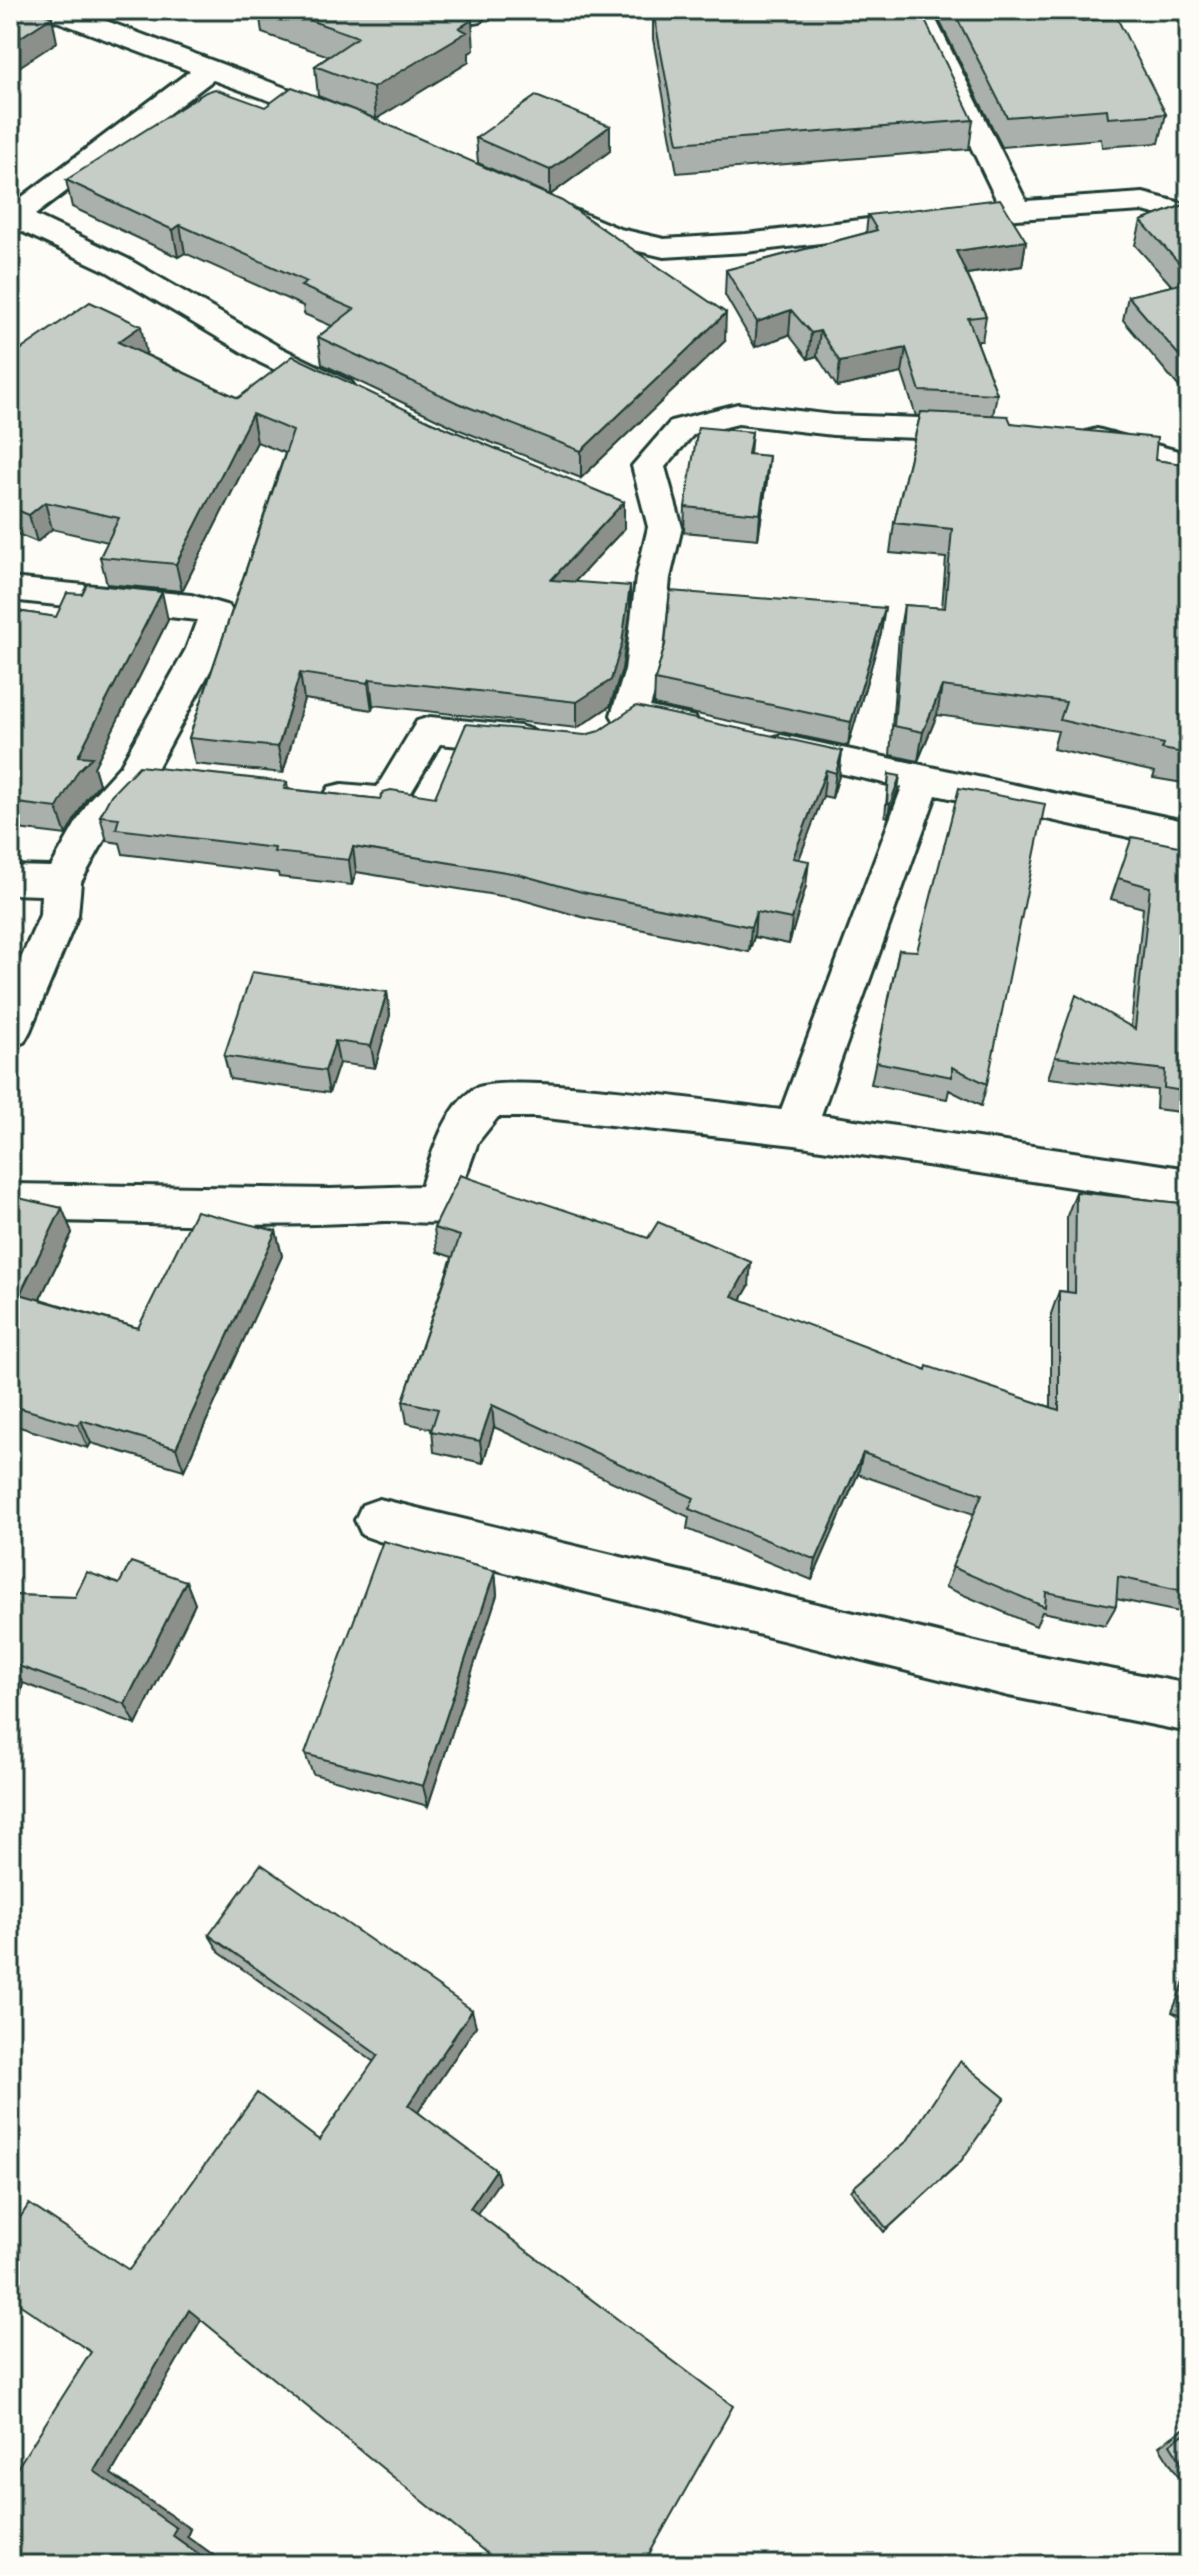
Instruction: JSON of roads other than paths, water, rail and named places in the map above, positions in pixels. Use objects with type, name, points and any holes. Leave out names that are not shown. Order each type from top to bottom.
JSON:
[{"type":"street","points":[[52,10],[358,125]]},
{"type":"street","points":[[918,10],[1016,210]]},
{"type":"street","points":[[212,68],[12,215],[117,265],[270,355],[366,401]]},
{"type":"street","points":[[527,199],[611,236],[664,248],[746,243],[1016,210],[1143,202],[1189,214]]},
{"type":"street","points":[[1011,432],[833,425],[738,414],[682,428],[648,466],[665,527],[653,578],[643,670],[618,723],[734,737],[1189,836]]},
{"type":"street","points":[[1069,435],[1084,436],[1189,464]]},
{"type":"street","points":[[635,514],[647,519],[653,578]]},
{"type":"street","points":[[10,589],[191,607],[217,614],[151,776],[102,810],[62,882],[59,915],[10,1031]]},
{"type":"street","points":[[308,793],[387,801],[430,730],[556,742]]},
{"type":"street","points":[[795,1128],[923,780]]},
{"type":"street","points":[[10,880],[62,882]]},
{"type":"street","points":[[10,1202],[330,1207],[414,1202],[435,1207],[460,1135],[487,1101],[536,1100],[795,1128],[1189,1187]]},
{"type":"street","points":[[379,1520],[1009,1673],[1189,1708]]}]
